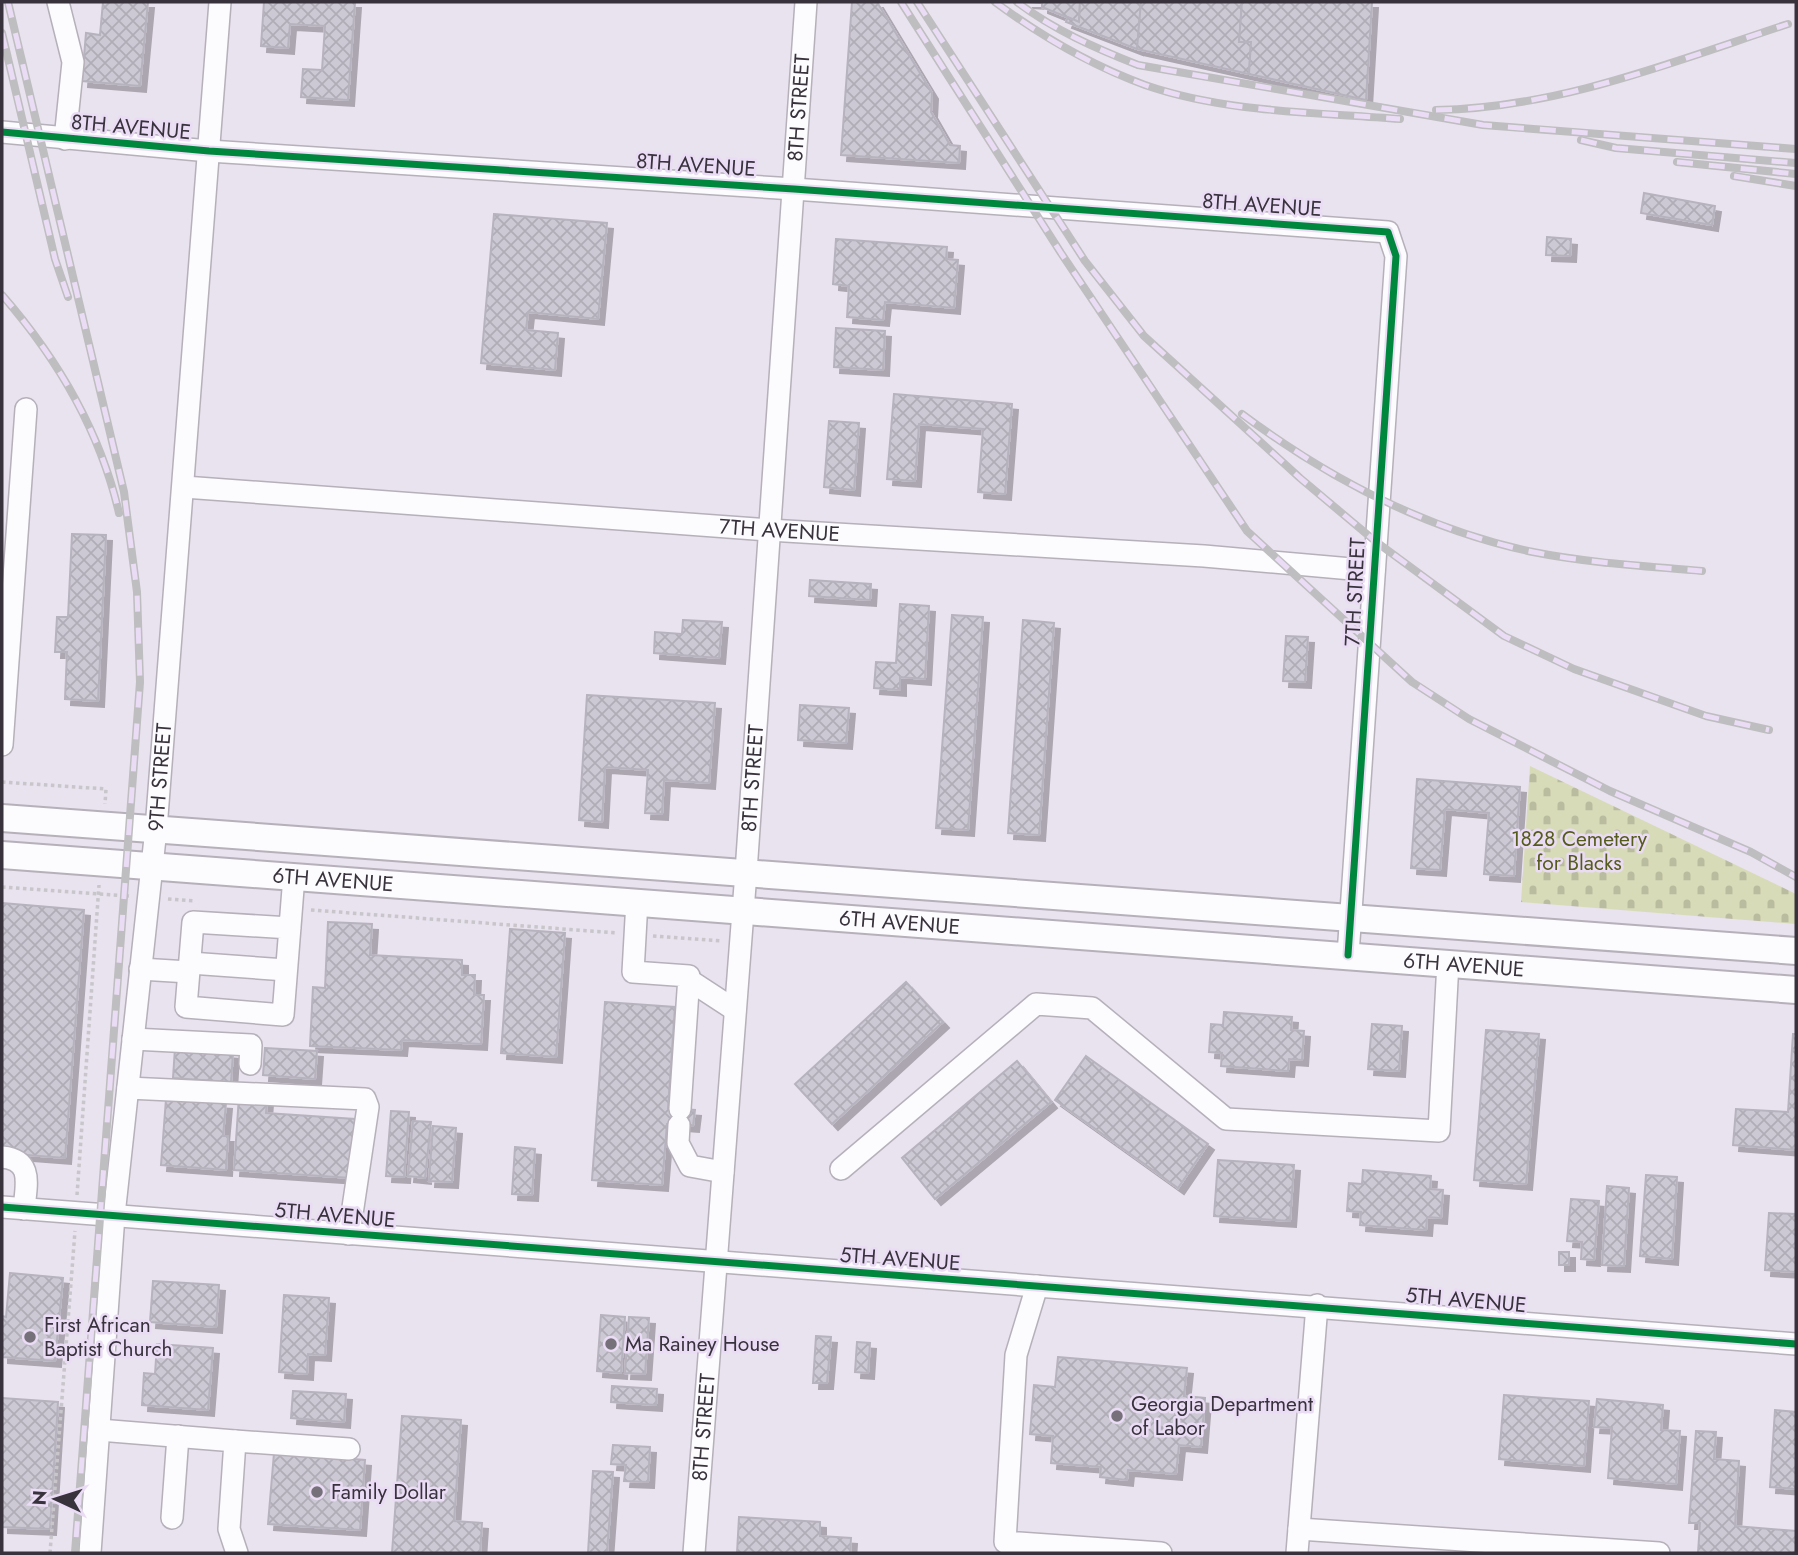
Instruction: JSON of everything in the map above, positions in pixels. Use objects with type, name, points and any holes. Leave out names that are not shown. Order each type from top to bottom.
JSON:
[{"type":"main road","name":"6TH AVENUE","points":[[2,818],[1796,951]]},
{"type":"main road","name":"6TH AVENUE","points":[[2,855],[1796,990]]},
{"type":"street","points":[[58,2],[73,62],[65,139]]},
{"type":"street","name":"9TH STREET","points":[[90,1553],[114,1215],[156,829],[220,2]]},
{"type":"street","name":"8TH STREET","points":[[694,1553],[746,872],[806,2]]},
{"type":"street","name":"8TH AVENUE","points":[[2,132],[209,151],[794,189],[1388,232]]},
{"type":"street","name":"7TH STREET","points":[[1348,955],[1396,256],[1388,232]]},
{"type":"street","points":[[2,745],[26,409]]},
{"type":"street","name":"7TH AVENUE","points":[[184,487],[769,530],[1204,556],[1374,571]]},
{"type":"street","points":[[291,918],[193,922],[187,1007],[283,1014],[286,970],[291,918],[294,876]]},
{"type":"street","points":[[637,901],[634,972],[689,976],[678,1143],[690,1166],[723,1172]]},
{"type":"street","points":[[841,1169],[1036,1004],[1092,1008],[1226,1119],[1439,1131],[1448,962]]},
{"type":"street","points":[[141,969],[286,970]]},
{"type":"street","points":[[689,980],[735,1010]]},
{"type":"street","points":[[133,1039],[251,1045],[250,1065]]},
{"type":"street","points":[[128,1088],[365,1099],[368,1107],[349,1234]]},
{"type":"street","points":[[2,1157],[12,1158],[24,1165],[27,1173],[24,1209]]},
{"type":"street","name":"5TH AVENUE","points":[[2,1208],[716,1264],[1317,1305],[1796,1344]]},
{"type":"street","points":[[1037,1286],[1016,1355],[1005,1542],[1161,1553]]},
{"type":"street","points":[[1297,1553],[1317,1305]]},
{"type":"street","points":[[99,1430],[349,1449]]},
{"type":"street","points":[[172,1518],[178,1436]]},
{"type":"street","points":[[220,1553],[229,1529],[235,1441]]},
{"type":"street","points":[[229,1529],[237,1553]]},
{"type":"street","points":[[1299,1529],[1659,1553]]},
{"type":"path","points":[[2,782],[106,789],[103,825]]},
{"type":"path","points":[[50,1553],[101,862]]},
{"type":"path","points":[[2,887],[207,902]]},
{"type":"path","points":[[291,918],[635,934],[740,942]]},
{"type":"green space","name":"1828 Cemetery for Blacks","points":[[1530,766],[1796,894],[1796,924],[1521,902]]},
{"type":"building","points":[[103,2],[148,2],[140,86],[82,81],[86,33],[100,35]]},
{"type":"building","points":[[264,2],[355,2],[348,100],[301,97],[303,69],[322,70],[325,26],[290,24],[288,48],[261,46]]},
{"type":"building","points":[[852,2],[877,2],[932,93],[931,112],[950,145],[960,146],[959,163],[841,155]]},
{"type":"building","points":[[1026,2],[1080,2],[1079,22],[1042,7],[1042,3]]},
{"type":"building","points":[[1080,2],[1141,2],[1137,49],[1066,22],[1068,17],[1079,22]]},
{"type":"building","points":[[1141,2],[1242,2],[1239,42],[1251,42],[1249,74],[1137,49]]},
{"type":"building","points":[[1242,2],[1372,2],[1366,100],[1249,74],[1251,42],[1239,42]]},
{"type":"building","points":[[1644,193],[1715,206],[1712,225],[1641,213]]},
{"type":"building","points":[[494,214],[607,223],[598,319],[528,312],[526,330],[558,333],[555,370],[481,363]]},
{"type":"building","points":[[1547,237],[1571,239],[1570,256],[1546,255]]},
{"type":"building","points":[[836,239],[947,247],[946,259],[958,260],[954,308],[885,302],[883,320],[847,317],[849,286],[833,284]]},
{"type":"building","points":[[836,328],[885,331],[883,370],[834,367]]},
{"type":"building","points":[[894,394],[1012,404],[1005,494],[978,492],[983,429],[919,424],[915,481],[887,479]]},
{"type":"building","points":[[829,421],[859,423],[854,490],[824,487]]},
{"type":"building","points":[[72,534],[106,535],[98,701],[65,699],[67,652],[55,652],[57,617],[68,617]]},
{"type":"building","points":[[810,580],[871,584],[870,600],[809,596]]},
{"type":"building","points":[[900,604],[929,606],[925,679],[900,677],[900,690],[874,688],[876,662],[896,663]]},
{"type":"building","points":[[952,615],[983,617],[968,830],[936,828]]},
{"type":"building","points":[[683,620],[722,622],[719,658],[654,653],[655,632],[682,634]]},
{"type":"building","points":[[1023,620],[1054,623],[1039,835],[1008,833]]},
{"type":"building","points":[[1286,636],[1308,637],[1305,682],[1283,681]]},
{"type":"building","points":[[587,695],[715,703],[709,783],[664,780],[662,814],[645,813],[648,770],[605,767],[602,822],[579,820]]},
{"type":"building","points":[[800,705],[849,708],[846,743],[798,740]]},
{"type":"building","points":[[1417,779],[1520,787],[1514,876],[1484,874],[1489,813],[1445,809],[1440,870],[1411,868]]},
{"type":"building","points":[[2,903],[84,910],[65,1158],[2,1153]]},
{"type":"building","points":[[328,922],[372,924],[370,955],[462,960],[462,975],[475,975],[474,995],[484,995],[481,1044],[402,1040],[401,1050],[310,1046],[313,987],[325,988]]},
{"type":"building","points":[[510,929],[565,933],[556,1057],[501,1053]]},
{"type":"building","points":[[906,982],[943,1022],[832,1124],[795,1084]]},
{"type":"building","points":[[605,1002],[675,1007],[668,1108],[695,1110],[693,1126],[667,1124],[662,1185],[592,1180]]},
{"type":"building","points":[[1224,1012],[1292,1017],[1291,1030],[1304,1031],[1302,1060],[1289,1059],[1288,1071],[1221,1066],[1222,1053],[1209,1052],[1211,1024],[1223,1025]]},
{"type":"building","points":[[1372,1024],[1402,1026],[1399,1071],[1368,1069]]},
{"type":"building","points":[[1486,1030],[1539,1034],[1526,1184],[1474,1180]]},
{"type":"building","points":[[1793,1034],[1796,1034],[1796,1150],[1733,1145],[1736,1109],[1788,1112]]},
{"type":"building","points":[[175,1048],[233,1053],[231,1082],[173,1078]]},
{"type":"building","points":[[265,1048],[317,1051],[315,1079],[263,1075]]},
{"type":"building","points":[[1086,1056],[1208,1144],[1178,1188],[1055,1100]]},
{"type":"building","points":[[1017,1061],[1051,1102],[935,1199],[902,1158]]},
{"type":"building","points":[[239,1096],[267,1098],[266,1113],[355,1119],[351,1178],[234,1170]]},
{"type":"building","points":[[166,1099],[226,1103],[223,1136],[228,1136],[226,1170],[161,1165]]},
{"type":"building","points":[[391,1111],[409,1112],[404,1177],[386,1176]]},
{"type":"building","points":[[413,1121],[431,1122],[425,1178],[408,1176]]},
{"type":"building","points":[[433,1126],[456,1128],[452,1182],[429,1181]]},
{"type":"building","points":[[515,1147],[535,1149],[532,1195],[512,1194]]},
{"type":"building","points":[[1218,1160],[1294,1165],[1290,1221],[1214,1216]]},
{"type":"building","points":[[1363,1170],[1431,1176],[1430,1189],[1443,1190],[1441,1218],[1427,1217],[1426,1230],[1360,1225],[1361,1212],[1347,1211],[1349,1183],[1362,1184]]},
{"type":"building","points":[[1646,1175],[1677,1177],[1672,1259],[1640,1256]]},
{"type":"building","points":[[1607,1186],[1629,1188],[1624,1266],[1602,1265]]},
{"type":"building","points":[[1571,1199],[1599,1201],[1594,1260],[1581,1259],[1582,1242],[1567,1241]]},
{"type":"building","points":[[1769,1213],[1796,1214],[1796,1272],[1765,1270]]},
{"type":"building","points":[[1559,1252],[1569,1252],[1569,1265],[1559,1265]]},
{"type":"building","name":"First African Baptist Church","points":[[10,1273],[63,1278],[55,1361],[2,1357],[2,1316],[6,1317]]},
{"type":"building","points":[[153,1281],[219,1285],[216,1327],[150,1322]]},
{"type":"building","points":[[284,1295],[329,1298],[325,1355],[308,1354],[307,1374],[279,1372]]},
{"type":"building","name":"Ma Rainey House","points":[[601,1315],[625,1317],[621,1373],[597,1371]]},
{"type":"building","points":[[629,1317],[649,1318],[645,1374],[625,1373]]},
{"type":"building","points":[[816,1336],[831,1337],[827,1383],[813,1383]]},
{"type":"building","points":[[857,1342],[870,1343],[868,1373],[855,1372]]},
{"type":"building","points":[[157,1344],[213,1348],[208,1410],[142,1405],[144,1373],[155,1374]]},
{"type":"building","name":"Georgia Department of Labor","points":[[1058,1357],[1187,1368],[1184,1396],[1205,1398],[1201,1447],[1179,1445],[1176,1474],[1128,1470],[1127,1480],[1100,1477],[1101,1467],[1051,1463],[1053,1436],[1030,1434],[1034,1385],[1055,1387]]},
{"type":"building","points":[[612,1386],[657,1389],[656,1405],[611,1402]]},
{"type":"building","points":[[293,1391],[346,1394],[344,1422],[291,1418]]},
{"type":"building","points":[[1504,1395],[1589,1401],[1584,1466],[1499,1459]]},
{"type":"building","points":[[2,1398],[58,1402],[50,1529],[2,1527]]},
{"type":"building","points":[[1597,1399],[1663,1405],[1661,1430],[1680,1431],[1676,1484],[1608,1478],[1612,1428],[1594,1427]]},
{"type":"building","points":[[1775,1410],[1796,1412],[1796,1489],[1770,1487]]},
{"type":"building","points":[[402,1416],[461,1420],[454,1521],[482,1523],[480,1553],[392,1553]]},
{"type":"building","points":[[1696,1431],[1716,1432],[1714,1459],[1739,1461],[1735,1526],[1796,1531],[1796,1553],[1698,1553],[1700,1523],[1689,1523]]},
{"type":"building","points":[[613,1445],[650,1447],[648,1482],[624,1481],[626,1465],[611,1464]]},
{"type":"building","name":"Family Dollar","points":[[274,1453],[365,1460],[360,1530],[268,1524]]},
{"type":"building","points":[[593,1471],[613,1472],[607,1553],[588,1553]]},
{"type":"building","points":[[739,1517],[820,1522],[820,1536],[851,1538],[850,1553],[737,1553]]},
{"type":"railway","points":[[8,2],[124,492],[137,592],[140,682],[75,1553]]},
{"type":"railway","points":[[901,2],[1061,253],[1247,531],[1412,682],[1469,719],[1610,791],[1751,852],[1796,877]]},
{"type":"railway","points":[[917,2],[1085,261],[1144,336],[1300,478],[1375,541],[1504,636],[1574,669],[1706,716],[1769,730]]},
{"type":"railway","points":[[995,2],[1030,27],[1085,59],[1145,85],[1176,94],[1271,110],[1400,119]]},
{"type":"railway","points":[[1017,2],[1075,38],[1138,65],[1483,125],[1796,149]]},
{"type":"railway","points":[[1436,110],[1482,107],[1571,92],[1658,67],[1788,24]]},
{"type":"railway","points":[[2,33],[55,259],[68,297]]},
{"type":"railway","points":[[1581,140],[1616,148],[1796,163]]},
{"type":"railway","points":[[1677,162],[1796,174]]},
{"type":"railway","points":[[1734,176],[1796,186]]},
{"type":"railway","points":[[2,295],[41,344],[74,397],[100,453],[119,513]]},
{"type":"railway","points":[[1242,414],[1344,480],[1417,516],[1455,530],[1554,556],[1702,571]]},
{"type":"cycle path","points":[[2,132],[209,151],[794,189],[1388,232],[1396,256],[1348,955]]},
{"type":"cycle path","points":[[2,1207],[1796,1344]]},
{"type":"place","name":"First African Baptist Church","points":[[30,1337]]},
{"type":"place","name":"Ma Rainey House","points":[[611,1344]]},
{"type":"place","name":"Georgia Department of Labor","points":[[1117,1416]]},
{"type":"place","name":"Family Dollar","points":[[317,1492]]}]
